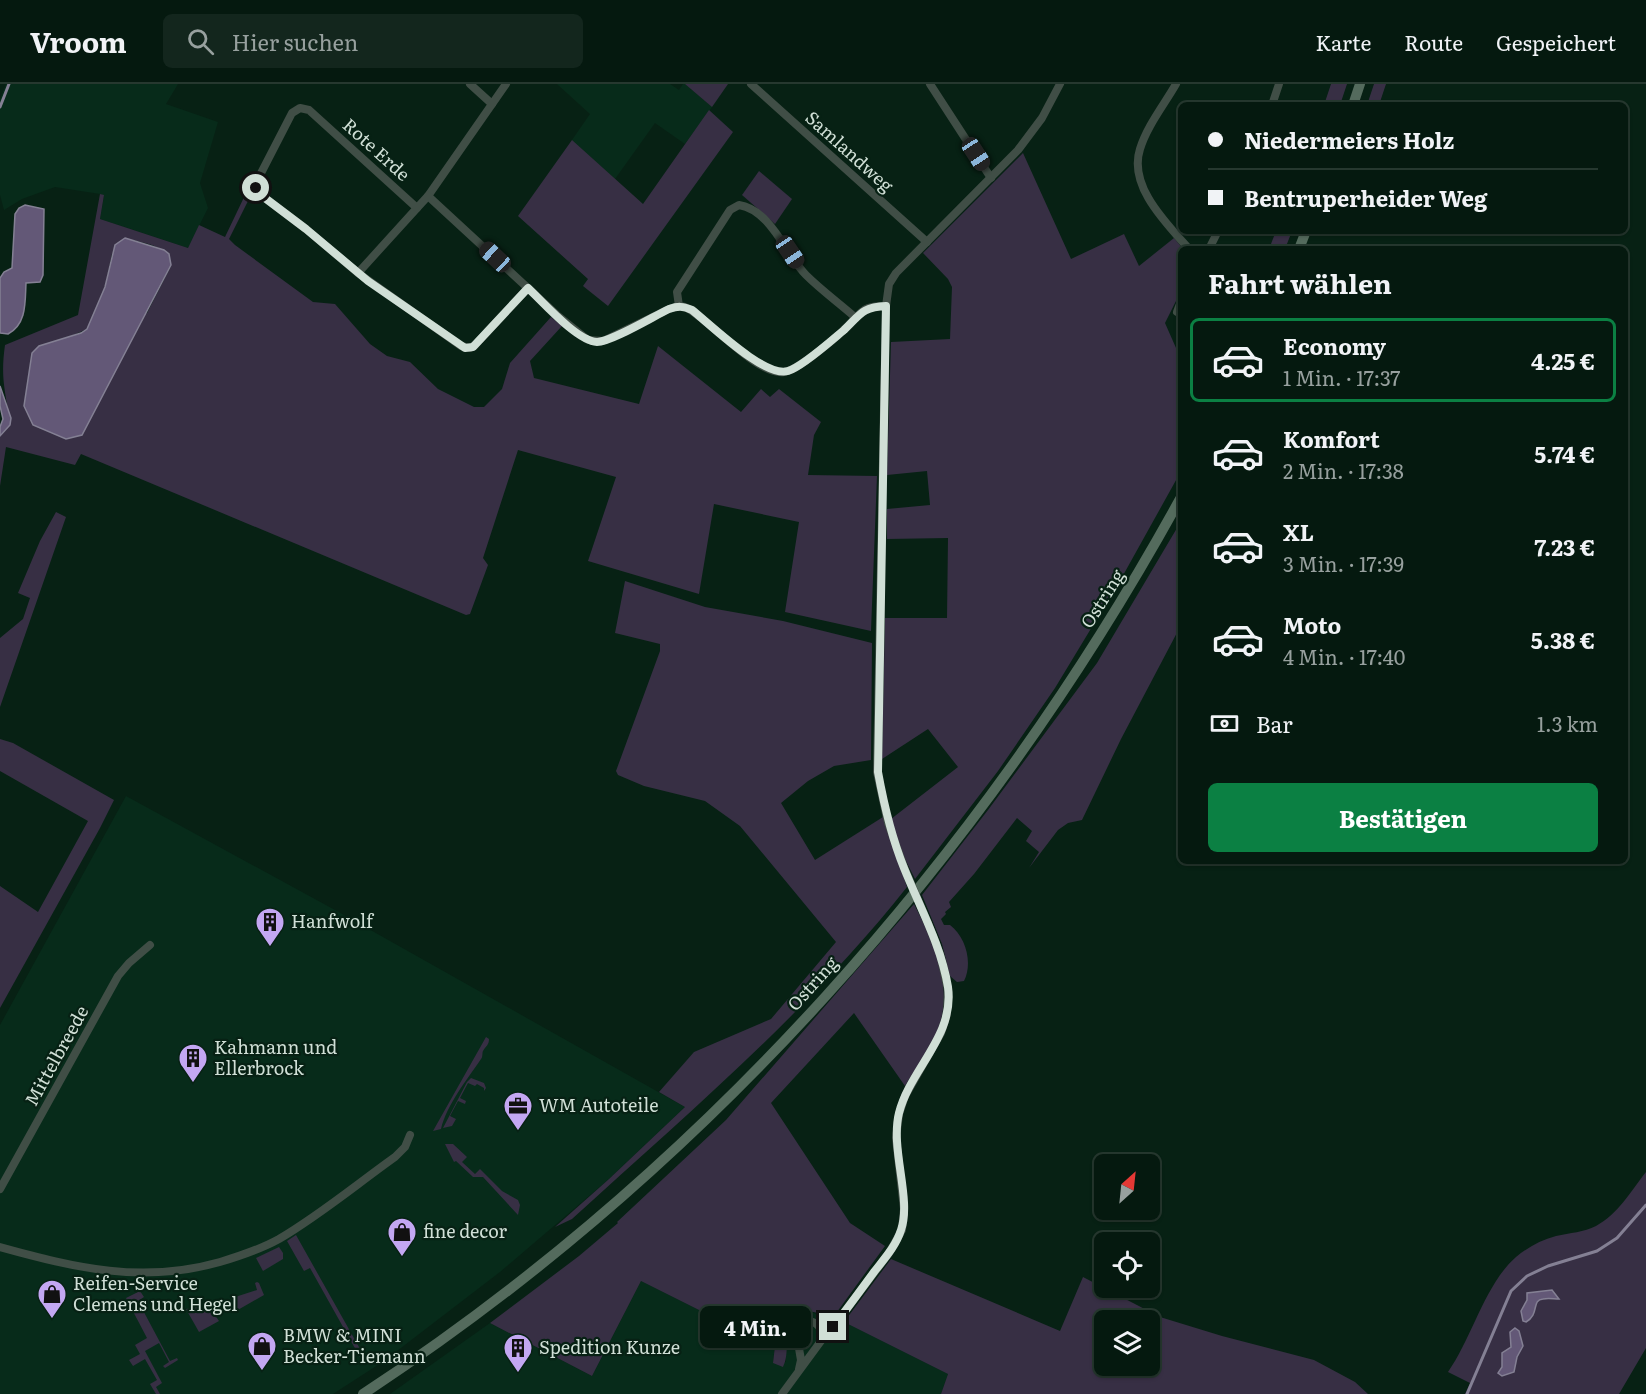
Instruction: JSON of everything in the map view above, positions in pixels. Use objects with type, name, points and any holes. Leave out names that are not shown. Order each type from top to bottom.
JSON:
[{"type":"main road","points":[[1354,102],[1360,84]]},
{"type":"main road","name":"Ostring","points":[[363,1394],[484,1308],[577,1234],[648,1173],[767,1059],[830,992],[948,853],[1035,734],[1140,573],[1178,503]]},
{"type":"street","points":[[470,84],[492,104]]},
{"type":"street","name":"Rote Erde","points":[[358,273],[257,192],[257,181],[292,113],[300,108],[309,110],[417,208],[428,196],[506,84]]},
{"type":"street","name":"Samlandweg","points":[[751,84],[927,242]]},
{"type":"street","points":[[930,84],[991,178]]},
{"type":"street","points":[[822,1333],[833,1327],[889,1253],[902,1230],[904,1209],[896,1125],[905,1096],[941,1032],[947,1014],[948,990],[940,954],[888,823],[878,772],[886,306],[891,278],[1026,141],[1046,112],[1060,84]]},
{"type":"street","points":[[1176,84],[1145,137],[1137,166],[1144,193],[1187,246]]},
{"type":"street","points":[[1273,102],[1279,84]]},
{"type":"street","points":[[428,196],[581,336],[596,342],[611,338],[679,306],[692,310],[757,363],[780,372],[797,367],[870,307],[886,306]]},
{"type":"street","points":[[679,306],[677,292],[730,210],[740,204],[752,209],[777,233],[805,274],[856,318]]},
{"type":"street","points":[[417,208],[358,273],[461,346],[470,348],[528,288]]},
{"type":"street","name":"Mittelbreede","points":[[0,1189],[118,976],[150,945]]},
{"type":"street","points":[[0,1247],[69,1266],[109,1272],[155,1274],[202,1268],[235,1258],[280,1238],[395,1157],[405,1147],[410,1135]]},
{"type":"street","points":[[782,1394],[800,1369],[820,1341],[822,1333],[816,1323],[810,1321],[801,1324],[796,1330],[801,1360],[800,1369]]},
{"type":"shaded area","points":[[6,84],[178,84],[166,104],[218,122],[200,183],[208,208],[188,248],[100,219],[104,196],[100,194],[55,187],[22,199],[4,210],[0,195],[0,99]]},
{"type":"shaded area","points":[[557,84],[670,84],[679,90],[685,84],[712,107],[685,144],[655,123],[615,179],[572,140],[590,114]]},
{"type":"shaded area","points":[[685,84],[728,84],[712,107]]},
{"type":"shaded area","points":[[1331,84],[1347,84],[1341,102],[1325,102]]},
{"type":"shaded area","points":[[1374,84],[1386,84],[1380,102],[1368,102]]},
{"type":"shaded area","points":[[709,110],[733,132],[608,306],[583,286],[588,279],[518,216],[572,140],[643,204]]},
{"type":"shaded area","points":[[1023,153],[1071,259],[1124,234],[1139,266],[1174,238],[1181,246],[1178,246],[1178,297],[1165,323],[1178,352],[1178,477],[1121,579],[1055,688],[998,771],[915,879],[902,853],[891,819],[958,767],[928,729],[882,759],[885,618],[947,618],[948,538],[887,539],[887,509],[930,505],[927,471],[887,475],[891,342],[950,339],[952,287],[948,279],[923,253]]},
{"type":"shaded area","points":[[759,171],[792,199],[775,224],[742,195]]},
{"type":"shaded area","points":[[247,191],[254,196],[250,197],[229,239],[235,245],[313,302],[335,304],[370,344],[387,356],[410,362],[438,389],[474,407],[484,407],[502,389],[510,363],[551,317],[562,326],[530,361],[534,378],[639,404],[658,346],[741,412],[761,389],[770,397],[779,389],[821,422],[814,435],[808,475],[877,476],[871,631],[785,612],[799,522],[714,504],[699,594],[588,561],[616,477],[518,450],[483,558],[488,565],[470,614],[466,615],[81,454],[75,465],[6,447],[0,486],[0,436],[10,425],[3,377],[5,345],[78,315],[100,194],[104,195],[100,219],[188,248],[199,225],[225,237]],"holes":[[[133,240],[158,247],[167,254],[170,260],[171,266],[147,313],[32,353],[87,329],[105,287],[112,254]]]},
{"type":"shaded area","points":[[25,205],[44,209],[43,275],[40,282],[26,283],[24,312],[19,324],[8,334],[0,333],[0,278],[4,272],[12,268],[15,214]]},
{"type":"shaded area","points":[[1275,234],[1291,234],[1286,246],[1270,246]]},
{"type":"shaded area","points":[[125,238],[164,250],[169,254],[171,265],[82,435],[66,439],[33,425],[24,406],[32,353],[39,346],[87,329],[105,287],[115,245]]},
{"type":"shaded area","points":[[0,386],[11,418],[10,425],[0,436],[3,419],[0,406]]},
{"type":"shaded area","points":[[56,512],[66,517],[0,707],[0,638],[23,619],[30,598],[18,593],[40,541]]},
{"type":"shaded area","points":[[1178,526],[1178,631],[1121,739],[1082,820],[1068,823],[1058,830],[1029,868],[1039,852],[1026,841],[1032,831],[1017,818],[974,874],[949,902],[951,907],[941,919],[944,925],[950,925],[956,930],[964,943],[968,959],[964,981],[957,982],[950,976],[942,944],[922,895],[1097,663]]},
{"type":"shaded area","points":[[625,581],[705,607],[783,621],[872,643],[871,760],[834,766],[808,781],[781,803],[815,860],[883,817],[907,887],[869,933],[789,1019],[572,1219],[555,1227],[685,1107],[659,1092],[694,1052],[771,1019],[836,942],[740,826],[705,801],[644,786],[618,775],[616,771],[660,651],[660,644],[615,633]]},
{"type":"shaded area","points":[[0,739],[13,743],[114,800],[0,1008],[0,886],[38,912],[88,821],[0,771]]},
{"type":"shaded area","points":[[126,796],[335,910],[685,1107],[609,1179],[500,1272],[384,1361],[333,1394],[0,1394],[0,1025]]},
{"type":"shaded area","points":[[914,904],[929,935],[940,967],[944,1001],[942,1017],[936,1034],[905,1086],[854,1013],[771,1103],[850,1223],[885,1246],[829,1323],[820,1314],[814,1312],[798,1314],[792,1319],[789,1325],[786,1360],[783,1367],[773,1363],[775,1346],[771,1332],[744,1318],[737,1329],[641,1281],[592,1376],[490,1323],[579,1256],[618,1223],[726,1120]]},
{"type":"shaded area","points":[[486,1037],[489,1041],[482,1058],[453,1101],[441,1129],[433,1131]]},
{"type":"shaded area","points":[[471,1078],[484,1083],[486,1088],[484,1091],[484,1088],[477,1084],[475,1086],[468,1083],[460,1098],[466,1101],[465,1104],[458,1101],[450,1116],[456,1119],[452,1126],[443,1128],[467,1082]]},
{"type":"shaded area","points":[[445,1144],[453,1144],[467,1157],[462,1162],[475,1174],[480,1169],[502,1191],[518,1200],[520,1205],[518,1215],[483,1177],[473,1177],[456,1161],[454,1162]]},
{"type":"shaded area","points":[[1646,1172],[1646,1348],[1619,1394],[1465,1394],[1470,1383],[1448,1372],[1487,1296],[1505,1268],[1521,1253],[1540,1242],[1556,1236],[1587,1230],[1604,1221],[1624,1202]]},
{"type":"shaded area","points":[[296,1235],[364,1356],[361,1359],[310,1268],[304,1271],[287,1241]]},
{"type":"shaded area","points":[[279,1247],[283,1253],[283,1259],[263,1271],[256,1258]]},
{"type":"shaded area","points":[[891,1259],[1060,1331],[1083,1277],[1094,1283],[1094,1298],[1123,1298],[1147,1310],[1094,1310],[1094,1376],[1160,1376],[1160,1317],[1314,1360],[1355,1382],[1368,1394],[941,1394],[948,1374],[844,1322]]},
{"type":"shaded area","points":[[641,1281],[737,1329],[743,1318],[771,1332],[775,1346],[773,1363],[786,1362],[786,1332],[789,1323],[797,1315],[812,1312],[826,1319],[832,1331],[832,1337],[844,1322],[948,1374],[941,1394],[390,1394],[490,1323],[592,1376]]},
{"type":"shaded area","points":[[257,1282],[264,1295],[236,1311],[232,1298],[257,1290],[255,1283]]},
{"type":"shaded area","points":[[1552,1290],[1559,1299],[1539,1300],[1530,1319],[1523,1321],[1521,1311],[1527,1300],[1527,1293]]},
{"type":"shaded area","points":[[140,1291],[144,1297],[138,1301],[170,1361],[177,1358],[178,1360],[165,1368],[163,1366],[169,1362],[159,1343],[145,1351],[162,1383],[156,1387],[160,1394],[156,1394],[150,1384],[157,1380],[145,1359],[133,1366],[129,1360],[140,1354],[135,1345],[147,1338],[126,1298]]},
{"type":"shaded area","points":[[208,1305],[219,1321],[199,1332],[186,1309]]},
{"type":"shaded area","points":[[1515,1328],[1519,1331],[1523,1346],[1517,1357],[1514,1372],[1502,1376],[1498,1373],[1502,1367],[1502,1353],[1511,1347],[1510,1332]]},
{"type":"waterway","points":[[0,107],[9,84]]},
{"type":"waterway","points":[[1467,1394],[1511,1291],[1527,1276],[1548,1266],[1597,1251],[1617,1238],[1646,1205]]},
{"type":"place","name":"Hanfwolf","points":[[270,948]]},
{"type":"place","name":"Kahmann und Ellerbrock","points":[[193,1084]]},
{"type":"place","name":"WM Autoteile","points":[[518,1132]]},
{"type":"place","name":"fine decor","points":[[402,1258]]},
{"type":"place","name":"Reifen-Service Clemens und Hegel","points":[[52,1320]]},
{"type":"place","name":"BMW & MINI Becker-Tiemann","points":[[262,1372]]},
{"type":"place","name":"Spedition Kunze","points":[[518,1374]]},
{"type":"route","points":[[256,188],[257,192],[358,273],[465,348],[473,347],[528,288],[581,336],[596,342],[611,338],[669,309],[685,307],[692,310],[757,363],[780,372],[797,367],[838,335],[865,309],[886,306],[878,772],[888,823],[940,954],[948,990],[947,1014],[941,1032],[905,1096],[896,1125],[904,1209],[902,1230],[889,1253],[833,1327]]}]
